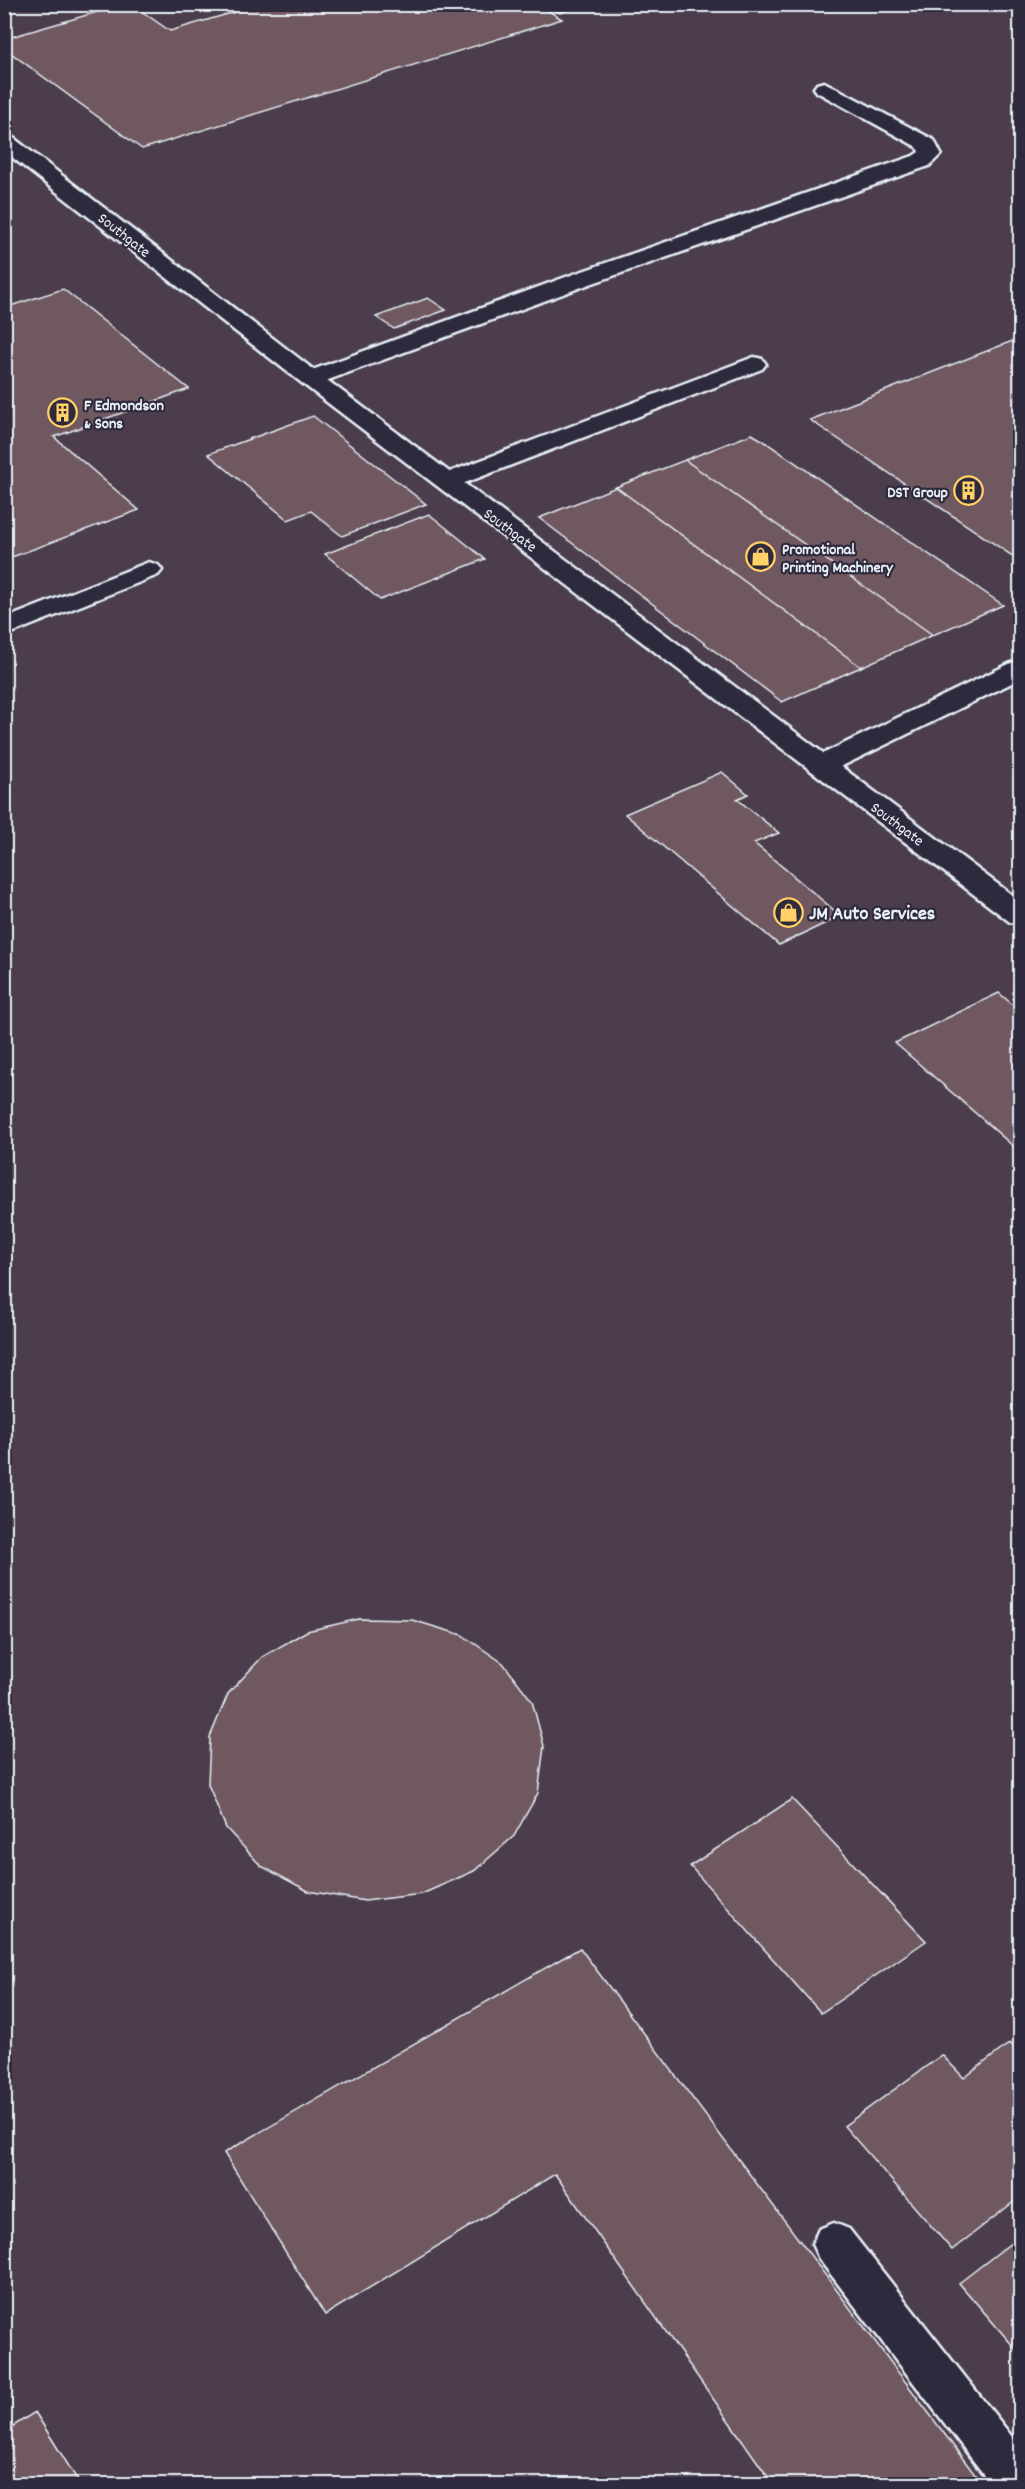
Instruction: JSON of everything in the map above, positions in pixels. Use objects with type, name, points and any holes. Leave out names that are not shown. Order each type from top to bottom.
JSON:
[{"type":"street","points":[[312,378],[582,279],[921,161],[930,154],[927,144],[824,88]]},
{"type":"street","name":"Southgate","points":[[4,140],[312,378],[1020,915]]},
{"type":"street","points":[[448,481],[754,364]]},
{"type":"street","points":[[4,628],[149,570]]},
{"type":"street","points":[[822,765],[1020,669]]},
{"type":"street","points":[[834,2244],[1020,2484]]},
{"type":"shaded area","points":[[5,5],[1020,5],[1020,2484],[5,2484]]},
{"type":"building","points":[[131,4],[170,31],[262,4],[537,4],[562,19],[142,149],[4,48],[4,39]]},
{"type":"building","points":[[547,4],[587,4],[560,13]]},
{"type":"building","name":"F Edmondson & Sons","points":[[63,289],[189,389],[54,437],[139,510],[4,560],[4,308]]},
{"type":"building","points":[[428,298],[446,310],[394,329],[376,317]]},
{"type":"building","name":"DST Group","points":[[1020,338],[1020,561],[810,420]]},
{"type":"building","points":[[313,416],[426,504],[342,536],[311,511],[288,520],[208,454]]},
{"type":"building","points":[[752,434],[1003,605],[933,635],[685,460]]},
{"type":"building","points":[[685,460],[933,635],[861,667],[616,487]]},
{"type":"building","points":[[616,487],[861,667],[782,702],[539,518]]},
{"type":"building","points":[[429,514],[485,559],[380,600],[325,554]]},
{"type":"building","points":[[722,772],[748,794],[737,799],[779,833],[754,843],[841,916],[779,945],[625,814]]},
{"type":"building","points":[[999,993],[1020,1011],[1020,1152],[895,1043]]},
{"type":"building","points":[[359,1619],[412,1620],[462,1635],[503,1663],[532,1701],[544,1746],[538,1793],[514,1836],[474,1871],[422,1894],[365,1901],[308,1891],[261,1866],[226,1828],[208,1784],[210,1737],[228,1694],[262,1657],[307,1631]]},
{"type":"building","points":[[792,1799],[926,1941],[821,2013],[690,1866]]},
{"type":"building","points":[[580,1948],[982,2484],[773,2484],[555,2174],[325,2315],[224,2153]]},
{"type":"building","points":[[1010,2043],[1020,2054],[1020,2197],[952,2250],[844,2126],[942,2055],[964,2078]]},
{"type":"building","points":[[1020,2236],[1020,2354],[959,2283]]},
{"type":"building","points":[[35,2412],[80,2484],[4,2484],[4,2432]]},
{"type":"place","name":"F Edmondson & Sons","points":[[63,413]]},
{"type":"place","name":"DST Group","points":[[969,491]]},
{"type":"place","name":"Promotional Printing Machinery","points":[[761,557]]},
{"type":"place","name":"JM Auto Services","points":[[788,912]]}]
